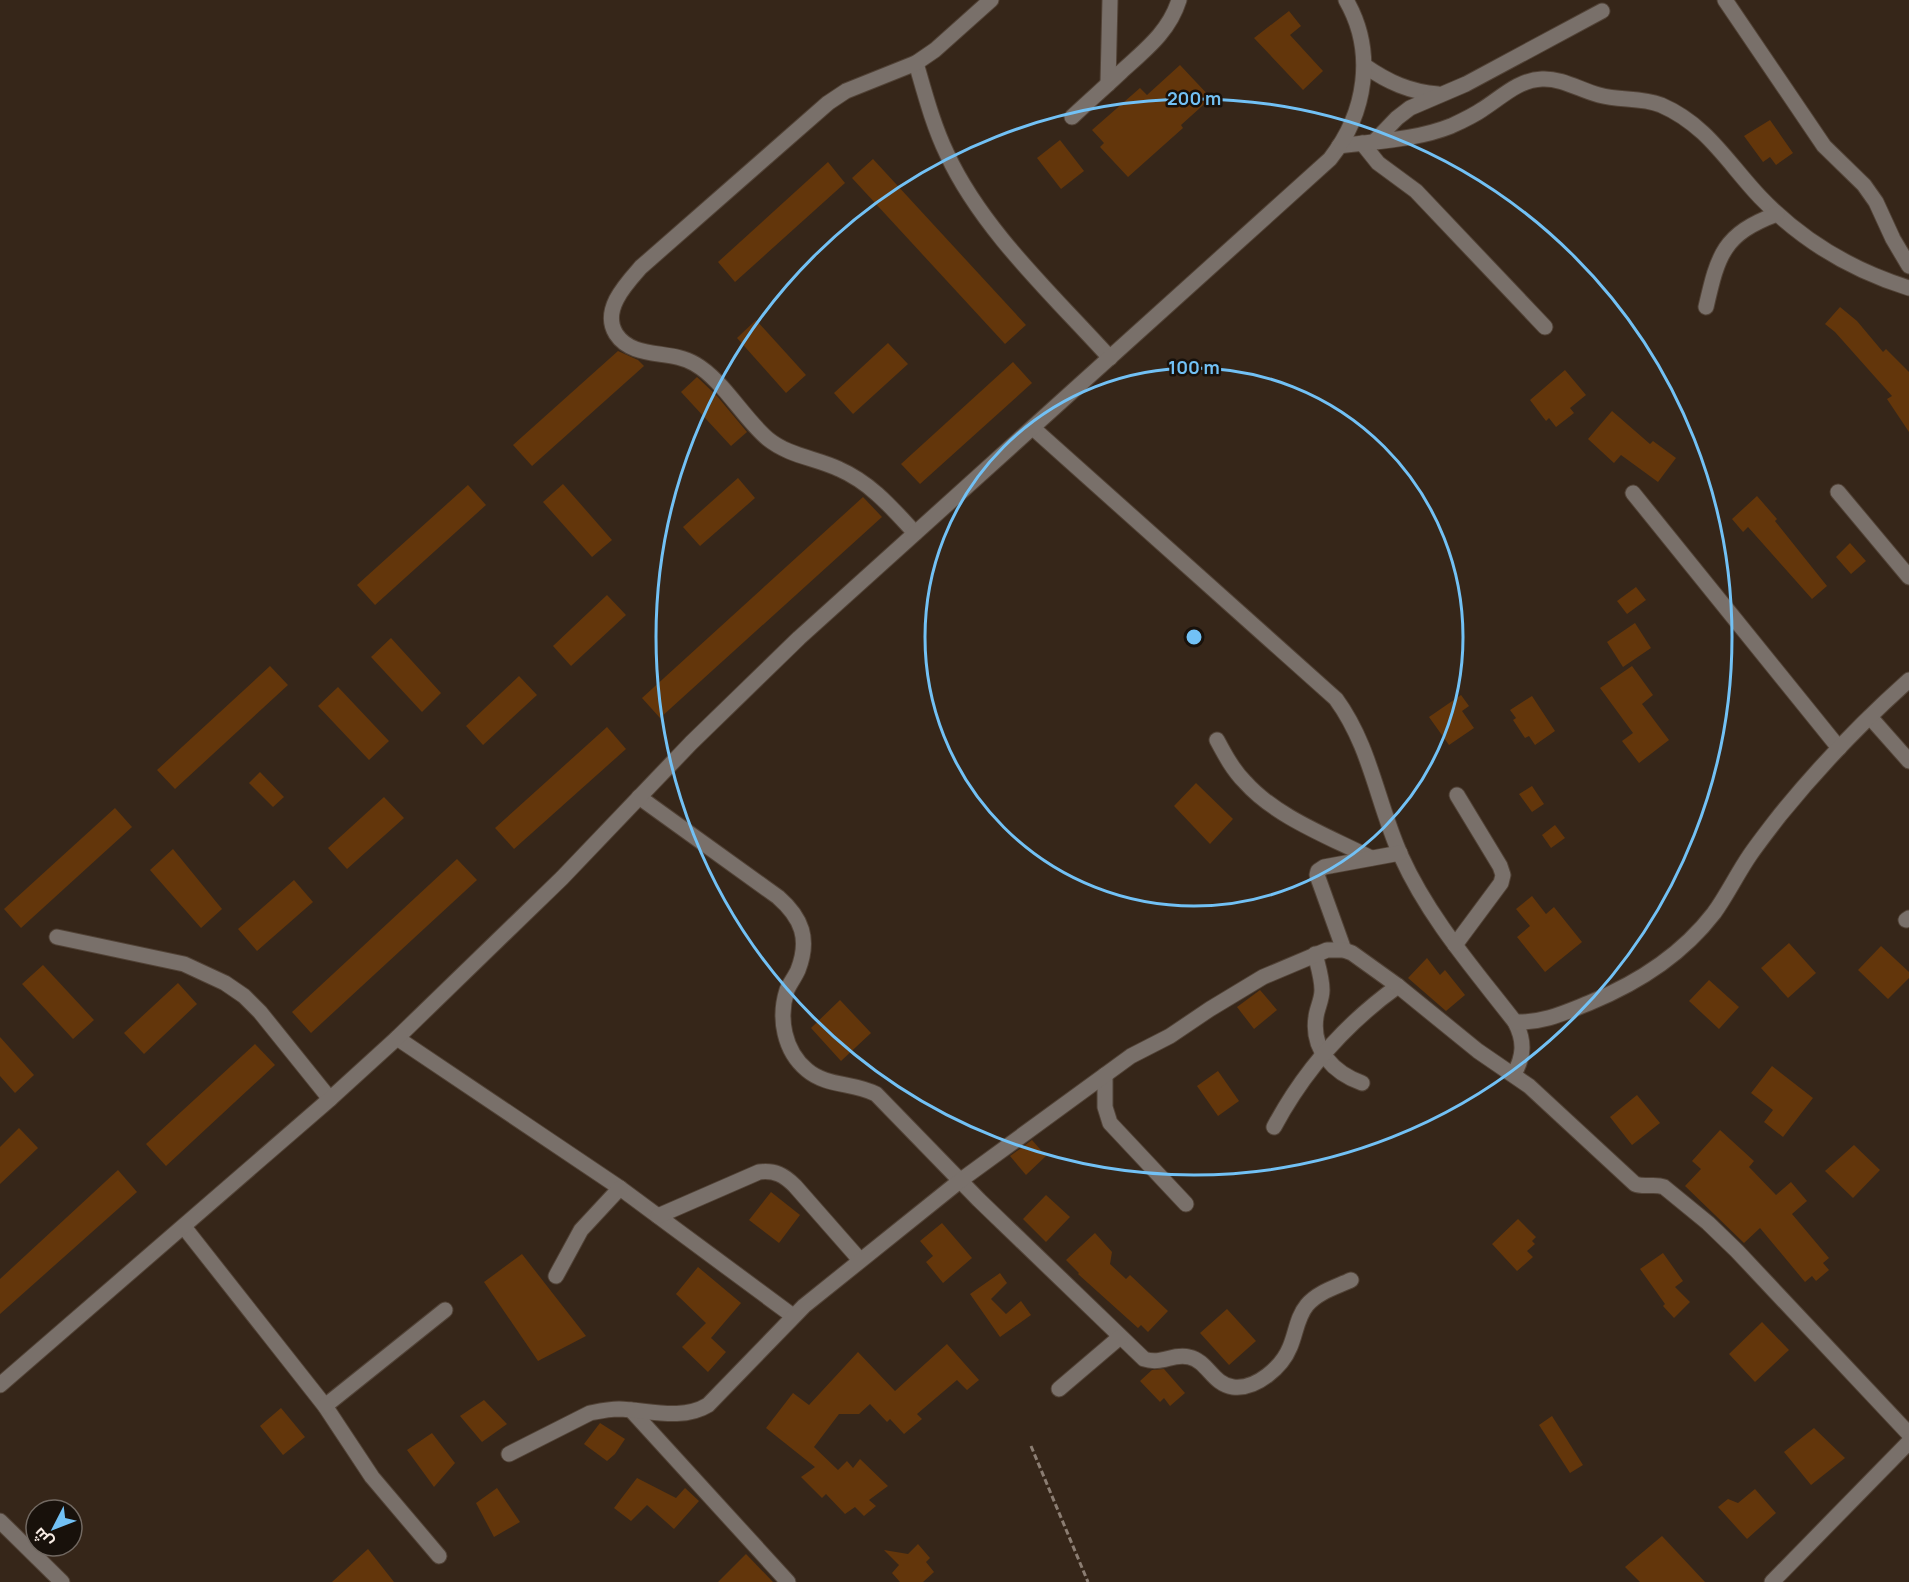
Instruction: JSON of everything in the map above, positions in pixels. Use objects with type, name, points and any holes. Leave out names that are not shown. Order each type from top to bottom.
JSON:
[{"type":"street","points":[[970,19],[979,0]]},
{"type":"street","points":[[915,533],[885,501],[856,477],[822,462],[791,453],[772,442],[699,366],[680,357],[633,349],[623,342],[615,333],[611,321],[611,310],[641,267],[819,109],[846,91],[916,63],[935,50],[991,0]]},
{"type":"street","points":[[1108,84],[1110,0]]},
{"type":"street","points":[[1072,117],[1152,45],[1165,30],[1175,13],[1179,0]]},
{"type":"street","points":[[0,1385],[184,1227],[397,1038],[562,878],[744,690],[1318,170],[1339,146],[1350,128],[1363,88],[1365,66],[1358,27],[1346,0]]},
{"type":"street","points":[[1725,0],[1824,146],[1864,185],[1909,266]]},
{"type":"street","points":[[1368,142],[1404,113],[1466,84],[1602,11]]},
{"type":"street","points":[[916,63],[929,110],[944,146],[971,197],[1000,237],[1110,358]]},
{"type":"street","points":[[1365,66],[1401,87],[1441,94]]},
{"type":"street","points":[[1339,146],[1414,136],[1449,127],[1481,111],[1520,84],[1538,79],[1556,80],[1602,96],[1640,99],[1660,105],[1679,115],[1712,140],[1777,214],[1798,232],[1844,262],[1869,274],[1909,288]]},
{"type":"street","points":[[1368,142],[1378,163],[1416,191],[1545,327]]},
{"type":"street","points":[[1706,307],[1720,255],[1739,234],[1777,214]]},
{"type":"street","points":[[1033,428],[1336,699],[1351,719],[1362,741],[1400,853],[1421,895],[1455,945],[1515,1022],[1523,1043],[1522,1054],[1514,1074]]},
{"type":"street","points":[[1838,492],[1909,577]]},
{"type":"street","points":[[1633,493],[1839,748]]},
{"type":"street","points":[[1515,1022],[1540,1022],[1595,1001],[1641,979],[1673,956],[1713,914],[1771,828],[1839,748],[1909,680]]},
{"type":"street","points":[[1870,717],[1909,761]]},
{"type":"street","points":[[1216,740],[1235,771],[1270,805],[1371,858]]},
{"type":"street","points":[[1455,945],[1501,883],[1503,875],[1500,866],[1457,795]]},
{"type":"street","points":[[639,797],[791,908],[800,923],[804,940],[803,957],[788,988],[783,1005],[783,1023],[787,1040],[795,1056],[806,1069],[821,1079],[864,1088],[876,1094],[979,1200],[1144,1359],[1159,1362],[1183,1356],[1191,1357],[1199,1361],[1216,1380],[1225,1385],[1244,1386],[1263,1377],[1282,1361],[1291,1345],[1299,1318],[1309,1302],[1324,1292],[1351,1280]]},
{"type":"street","points":[[1344,950],[1317,876],[1318,872],[1324,867],[1400,853]]},
{"type":"street","points":[[57,937],[184,964],[225,983],[244,996],[260,1012],[330,1099]]},
{"type":"street","points":[[509,1454],[590,1413],[604,1410],[631,1410],[681,1414],[700,1410],[793,1316],[961,1180],[1131,1056],[1191,1023],[1236,992],[1327,950],[1344,950],[1359,957],[1478,1051],[1514,1074],[1635,1184],[1664,1187],[1708,1223],[1909,1434]]},
{"type":"street","points":[[1315,954],[1322,993],[1315,1028],[1322,1053],[1335,1069],[1362,1083]]},
{"type":"street","points":[[1274,1127],[1296,1088],[1322,1053],[1350,1024],[1398,986]]},
{"type":"street","points":[[397,1038],[620,1188],[793,1316]]},
{"type":"street","points":[[1105,1075],[1105,1107],[1110,1123],[1186,1204]]},
{"type":"street","points":[[658,1216],[759,1172],[775,1172],[789,1180],[860,1260]]},
{"type":"street","points":[[556,1276],[581,1230],[620,1188]]},
{"type":"street","points":[[184,1227],[325,1406],[372,1477],[439,1556]]},
{"type":"street","points":[[325,1406],[445,1310]]},
{"type":"street","points":[[1059,1389],[1120,1336]]},
{"type":"street","points":[[631,1410],[788,1582]]},
{"type":"street","points":[[1772,1582],[1909,1442]]},
{"type":"street","points":[[0,1521],[62,1582]]},
{"type":"path","points":[[1031,1446],[1088,1582]]},
{"type":"building","points":[[1289,11],[1301,26],[1290,35],[1323,71],[1303,90],[1254,38]]},
{"type":"building","points":[[1180,65],[1211,98],[1181,125],[1183,128],[1128,177],[1100,147],[1104,143],[1092,130],[1140,88],[1147,95]]},
{"type":"building","points":[[1770,120],[1793,153],[1776,165],[1770,157],[1763,162],[1744,136]]},
{"type":"building","points":[[1060,140],[1084,171],[1061,189],[1037,158]]},
{"type":"building","points":[[873,159],[1026,325],[1005,344],[852,178]]},
{"type":"building","points":[[828,162],[845,183],[735,282],[718,262]]},
{"type":"building","points":[[1840,307],[1857,321],[1883,352],[1886,349],[1909,372],[1909,432],[1887,399],[1892,396],[1835,332],[1825,324]]},
{"type":"building","points":[[756,320],[806,375],[786,393],[737,338]]},
{"type":"building","points":[[888,343],[908,364],[853,414],[834,393]]},
{"type":"building","points":[[618,351],[638,360],[644,366],[532,466],[513,445]]},
{"type":"building","points":[[1013,362],[1032,383],[920,484],[901,464]]},
{"type":"building","points":[[1565,370],[1586,395],[1570,408],[1574,413],[1556,427],[1549,418],[1546,421],[1530,400]]},
{"type":"building","points":[[697,377],[717,396],[747,432],[731,446],[681,392]]},
{"type":"building","points":[[1612,411],[1650,444],[1653,441],[1676,458],[1658,482],[1621,455],[1614,463],[1588,439]]},
{"type":"building","points":[[738,478],[755,498],[700,546],[683,527]]},
{"type":"building","points":[[563,484],[612,540],[592,557],[543,502]]},
{"type":"building","points":[[468,485],[486,505],[375,605],[357,585]]},
{"type":"building","points":[[1757,496],[1827,586],[1812,599],[1748,527],[1743,532],[1732,519]]},
{"type":"building","points":[[863,497],[882,517],[660,718],[642,698]]},
{"type":"building","points":[[1850,543],[1866,561],[1851,574],[1836,557]]},
{"type":"building","points":[[1636,587],[1646,600],[1627,614],[1617,601]]},
{"type":"building","points":[[607,595],[626,615],[571,666],[553,646]]},
{"type":"building","points":[[1635,623],[1651,648],[1623,667],[1607,642]]},
{"type":"building","points":[[391,638],[441,693],[422,712],[371,657]]},
{"type":"building","points":[[270,666],[288,685],[175,789],[157,770]]},
{"type":"building","points":[[1632,666],[1653,695],[1642,704],[1669,740],[1639,763],[1622,741],[1633,733],[1600,688]]},
{"type":"building","points":[[519,676],[537,695],[483,745],[466,726]]},
{"type":"building","points":[[338,687],[389,741],[369,760],[318,706]]},
{"type":"building","points":[[1461,695],[1469,706],[1462,711],[1474,728],[1449,745],[1429,717]]},
{"type":"building","points":[[1532,696],[1555,731],[1535,745],[1529,736],[1525,738],[1513,720],[1516,718],[1510,710]]},
{"type":"building","points":[[607,727],[626,749],[514,849],[495,828]]},
{"type":"building","points":[[260,772],[284,797],[273,807],[249,783]]},
{"type":"building","points":[[1196,783],[1233,819],[1210,844],[1174,806]]},
{"type":"building","points":[[1532,786],[1544,804],[1532,812],[1519,794]]},
{"type":"building","points":[[384,797],[404,818],[347,869],[328,848]]},
{"type":"building","points":[[115,808],[132,827],[21,928],[4,909]]},
{"type":"building","points":[[1555,825],[1565,838],[1551,848],[1542,835]]},
{"type":"building","points":[[173,849],[222,909],[201,928],[150,870]]},
{"type":"building","points":[[457,859],[477,880],[311,1033],[292,1012]]},
{"type":"building","points":[[294,880],[313,902],[257,951],[238,929]]},
{"type":"building","points":[[1532,896],[1546,914],[1554,907],[1582,942],[1545,972],[1517,937],[1530,926],[1516,909]]},
{"type":"building","points":[[1789,943],[1816,973],[1788,998],[1761,968]]},
{"type":"building","points":[[1881,946],[1909,972],[1909,978],[1888,999],[1858,970]]},
{"type":"building","points":[[1427,958],[1440,975],[1445,970],[1465,995],[1446,1011],[1408,978]]},
{"type":"building","points":[[43,965],[94,1020],[73,1039],[22,984]]},
{"type":"building","points":[[1709,980],[1739,1007],[1719,1029],[1689,1001]]},
{"type":"building","points":[[178,983],[197,1004],[144,1054],[124,1033]]},
{"type":"building","points":[[1260,990],[1277,1010],[1254,1029],[1237,1007]]},
{"type":"building","points":[[840,1000],[871,1033],[841,1061],[811,1028]]},
{"type":"building","points":[[0,1037],[34,1075],[15,1093],[0,1076]]},
{"type":"building","points":[[255,1044],[275,1065],[166,1166],[146,1144]]},
{"type":"building","points":[[1772,1066],[1813,1098],[1783,1137],[1764,1122],[1773,1110],[1751,1093]]},
{"type":"building","points":[[1218,1071],[1239,1101],[1218,1116],[1197,1086]]},
{"type":"building","points":[[1637,1095],[1660,1123],[1632,1145],[1610,1117]]},
{"type":"building","points":[[19,1128],[38,1148],[0,1184],[0,1147]]},
{"type":"building","points":[[1720,1130],[1754,1161],[1749,1167],[1776,1195],[1791,1182],[1807,1201],[1792,1214],[1829,1258],[1823,1263],[1829,1270],[1816,1281],[1812,1276],[1805,1282],[1760,1228],[1744,1243],[1685,1186],[1701,1169],[1692,1161]]},
{"type":"building","points":[[1032,1140],[1046,1156],[1026,1175],[1010,1156]]},
{"type":"building","points":[[1854,1145],[1880,1170],[1853,1198],[1825,1171]]},
{"type":"building","points":[[118,1170],[137,1192],[0,1314],[0,1279]]},
{"type":"building","points":[[771,1192],[800,1215],[779,1243],[749,1220]]},
{"type":"building","points":[[1046,1195],[1070,1217],[1046,1242],[1023,1219]]},
{"type":"building","points":[[1518,1219],[1536,1237],[1532,1241],[1535,1244],[1527,1251],[1533,1257],[1517,1271],[1492,1244]]},
{"type":"building","points":[[942,1223],[972,1258],[943,1283],[926,1262],[933,1256],[920,1241]]},
{"type":"building","points":[[1095,1233],[1112,1252],[1110,1264],[1126,1279],[1130,1275],[1168,1311],[1148,1332],[1141,1325],[1138,1328],[1078,1274],[1066,1260]]},
{"type":"building","points":[[1663,1253],[1683,1281],[1675,1287],[1690,1302],[1674,1318],[1663,1306],[1665,1304],[1640,1269]]},
{"type":"building","points":[[522,1254],[586,1336],[538,1361],[484,1282]]},
{"type":"building","points":[[698,1267],[741,1303],[711,1338],[726,1352],[708,1372],[682,1347],[706,1323],[676,1294]]},
{"type":"building","points":[[1000,1273],[1007,1283],[991,1299],[1006,1314],[1021,1301],[1031,1315],[1000,1337],[970,1294]]},
{"type":"building","points":[[1227,1309],[1256,1341],[1229,1365],[1200,1333]]},
{"type":"building","points":[[1762,1322],[1789,1350],[1755,1382],[1729,1354]]},
{"type":"building","points":[[947,1344],[979,1380],[967,1390],[957,1380],[917,1414],[922,1419],[904,1434],[890,1419],[887,1422],[870,1404],[859,1414],[839,1414],[814,1447],[838,1470],[847,1461],[853,1468],[860,1459],[888,1486],[869,1500],[876,1506],[864,1516],[855,1507],[845,1514],[826,1494],[822,1498],[801,1477],[815,1467],[766,1428],[793,1393],[809,1405],[858,1352],[895,1391]]},
{"type":"building","points":[[1164,1369],[1185,1393],[1170,1406],[1164,1398],[1160,1402],[1140,1381],[1152,1370]]},
{"type":"building","points":[[484,1400],[507,1424],[482,1442],[460,1416]]},
{"type":"building","points":[[281,1408],[305,1437],[283,1455],[260,1426]]},
{"type":"building","points":[[1552,1416],[1583,1465],[1570,1473],[1539,1425]]},
{"type":"building","points":[[600,1423],[625,1439],[607,1461],[584,1444]]},
{"type":"building","points":[[1814,1428],[1845,1458],[1811,1485],[1784,1452]]},
{"type":"building","points":[[432,1433],[455,1463],[434,1487],[407,1450]]},
{"type":"building","points":[[637,1478],[676,1498],[685,1488],[699,1501],[674,1529],[647,1505],[631,1521],[614,1508]]},
{"type":"building","points":[[497,1488],[520,1522],[494,1537],[476,1503]]},
{"type":"building","points":[[1755,1489],[1776,1513],[1747,1539],[1718,1507],[1728,1499],[1738,1503]]},
{"type":"building","points":[[1662,1536],[1705,1582],[1640,1582],[1625,1567]]},
{"type":"building","points":[[918,1544],[930,1558],[926,1562],[934,1572],[923,1582],[900,1582],[892,1573],[899,1565],[884,1550],[908,1554]]},
{"type":"building","points":[[368,1549],[394,1582],[332,1582]]},
{"type":"building","points":[[746,1554],[773,1582],[718,1582]]}]
